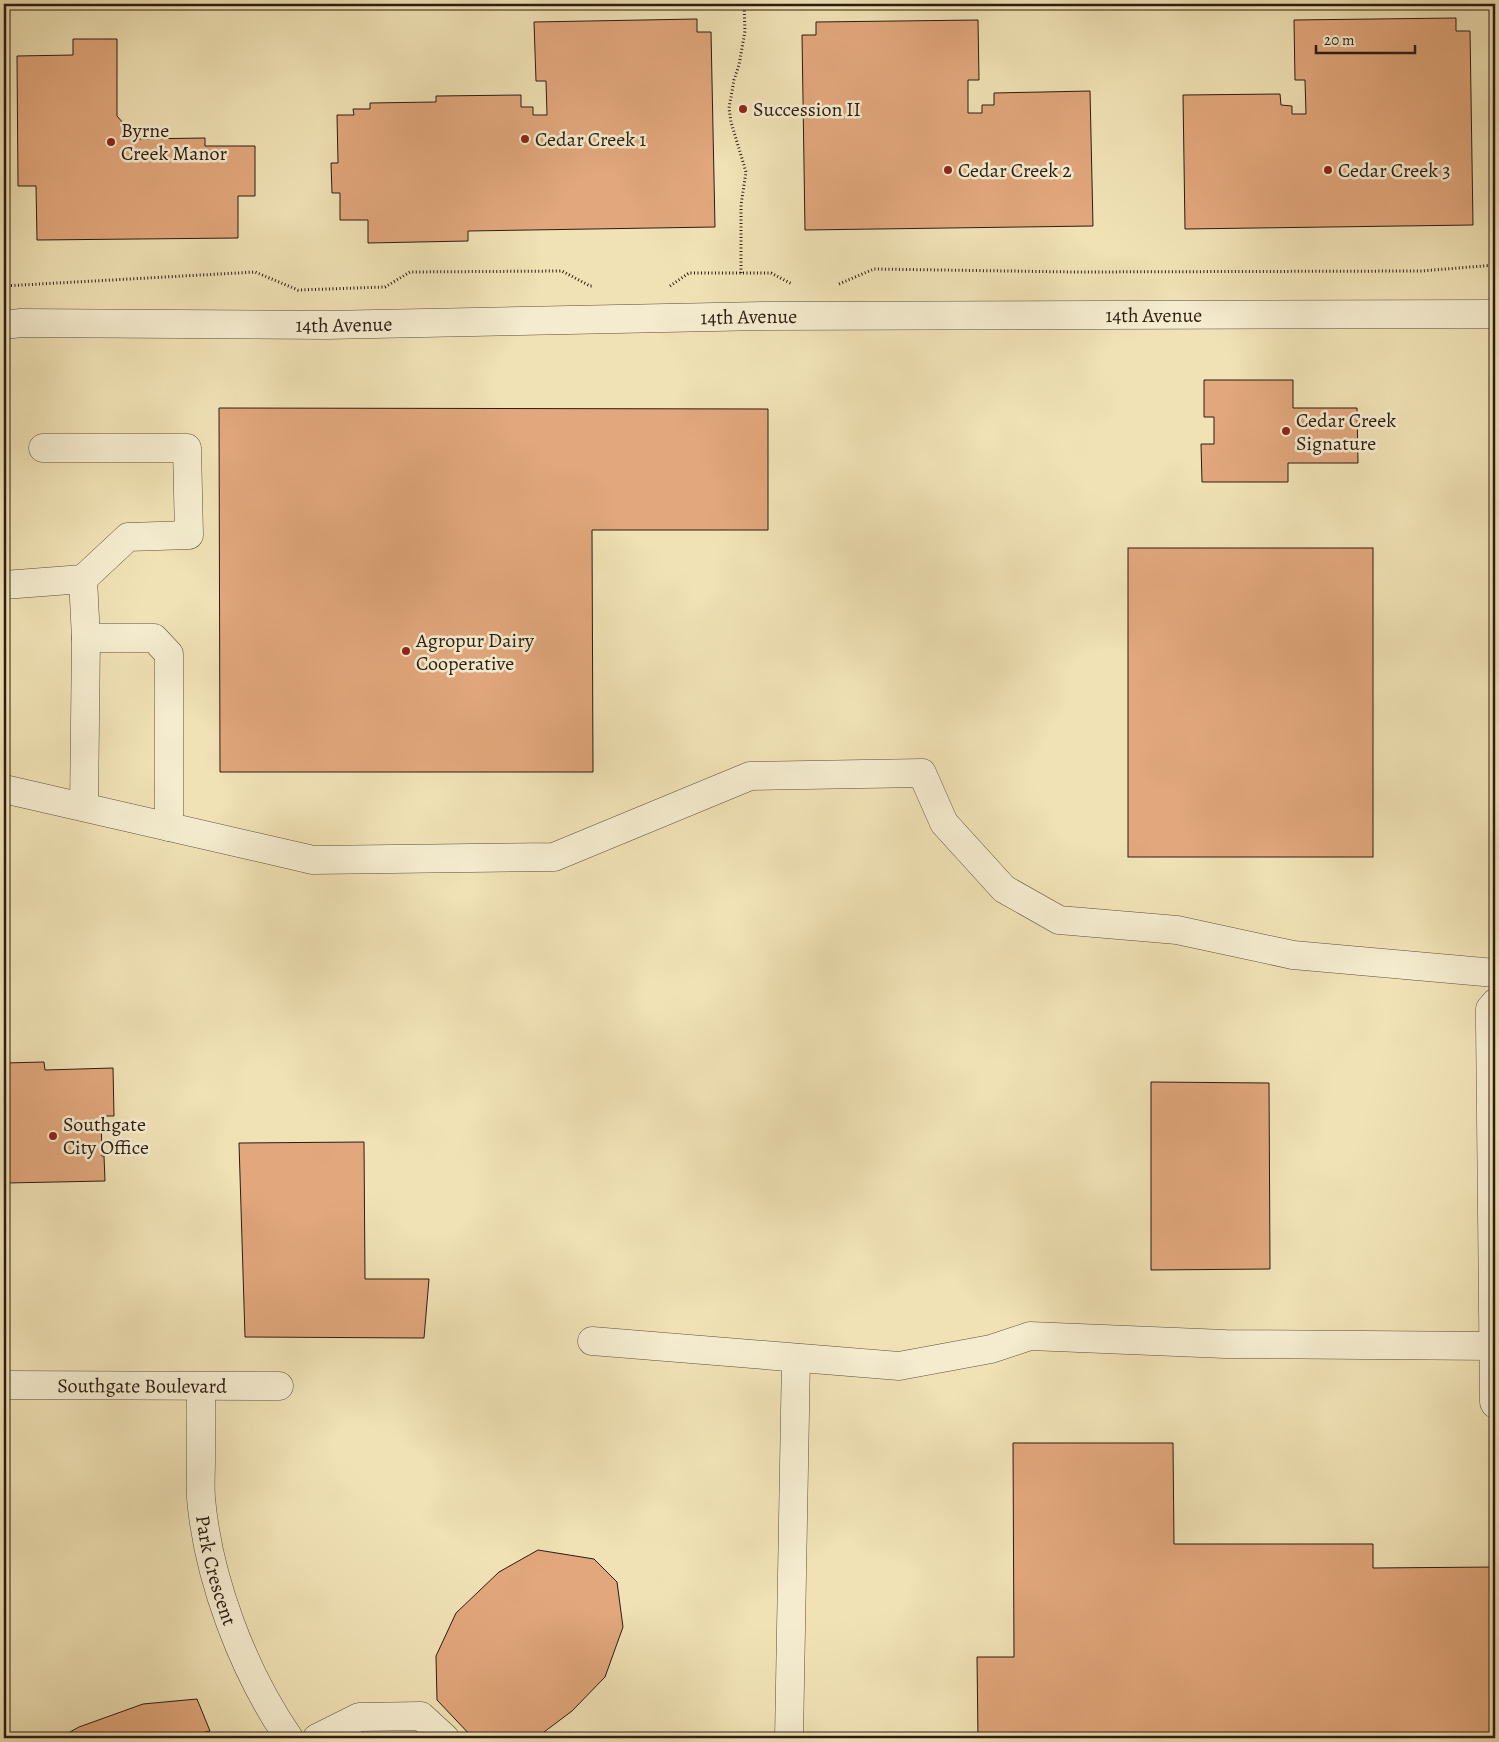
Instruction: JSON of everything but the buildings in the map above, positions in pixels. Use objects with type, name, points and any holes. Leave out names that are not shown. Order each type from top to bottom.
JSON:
[{"type":"street","name":"14th Avenue","points":[[4,325],[21,323],[326,325],[763,316],[1495,314]]},
{"type":"street","points":[[4,585],[83,579],[128,537],[189,535],[188,448],[43,448]]},
{"type":"street","points":[[83,579],[86,638],[84,808]]},
{"type":"street","points":[[86,638],[154,638],[168,654],[169,827]]},
{"type":"street","points":[[4,789],[314,860],[554,857],[750,776],[922,773],[944,823],[1004,889],[1059,920],[1177,930],[1293,955],[1495,973]]},
{"type":"street","points":[[1495,1003],[1490,1009],[1495,1404]]},
{"type":"street","points":[[592,1341],[899,1366],[991,1349],[1030,1336],[1225,1344],[1493,1346]]},
{"type":"street","points":[[789,1738],[796,1358]]},
{"type":"street","name":"Southgate Boulevard","points":[[4,1385],[279,1386]]},
{"type":"street","name":"Park Crescent","points":[[201,1387],[201,1497],[212,1565],[228,1615],[252,1673],[279,1724],[289,1738]]},
{"type":"street","points":[[317,1738],[359,1717],[421,1716],[445,1738]]},
{"type":"path","points":[[741,274],[741,205],[746,172],[731,122],[729,108],[745,31],[744,4]]},
{"type":"path","points":[[834,286],[874,268],[1074,272],[1401,271],[1495,265]]},
{"type":"path","points":[[4,286],[255,272],[298,290],[385,288],[410,272],[562,271],[590,286],[600,286]]},
{"type":"path","points":[[668,288],[689,274],[771,273],[794,286]]},
{"type":"place","name":"Succession II","points":[[743,109]]},
{"type":"place","name":"Cedar Creek 1","points":[[525,139]]},
{"type":"place","name":"Byrne Creek Manor","points":[[111,142]]},
{"type":"place","name":"Cedar Creek 2","points":[[948,170]]},
{"type":"place","name":"Cedar Creek 3","points":[[1328,170]]},
{"type":"place","name":"Cedar Creek Signature","points":[[1286,431]]},
{"type":"place","name":"Agropur Dairy Cooperative","points":[[406,651]]},
{"type":"place","name":"Southgate City Office","points":[[53,1136]]}]
